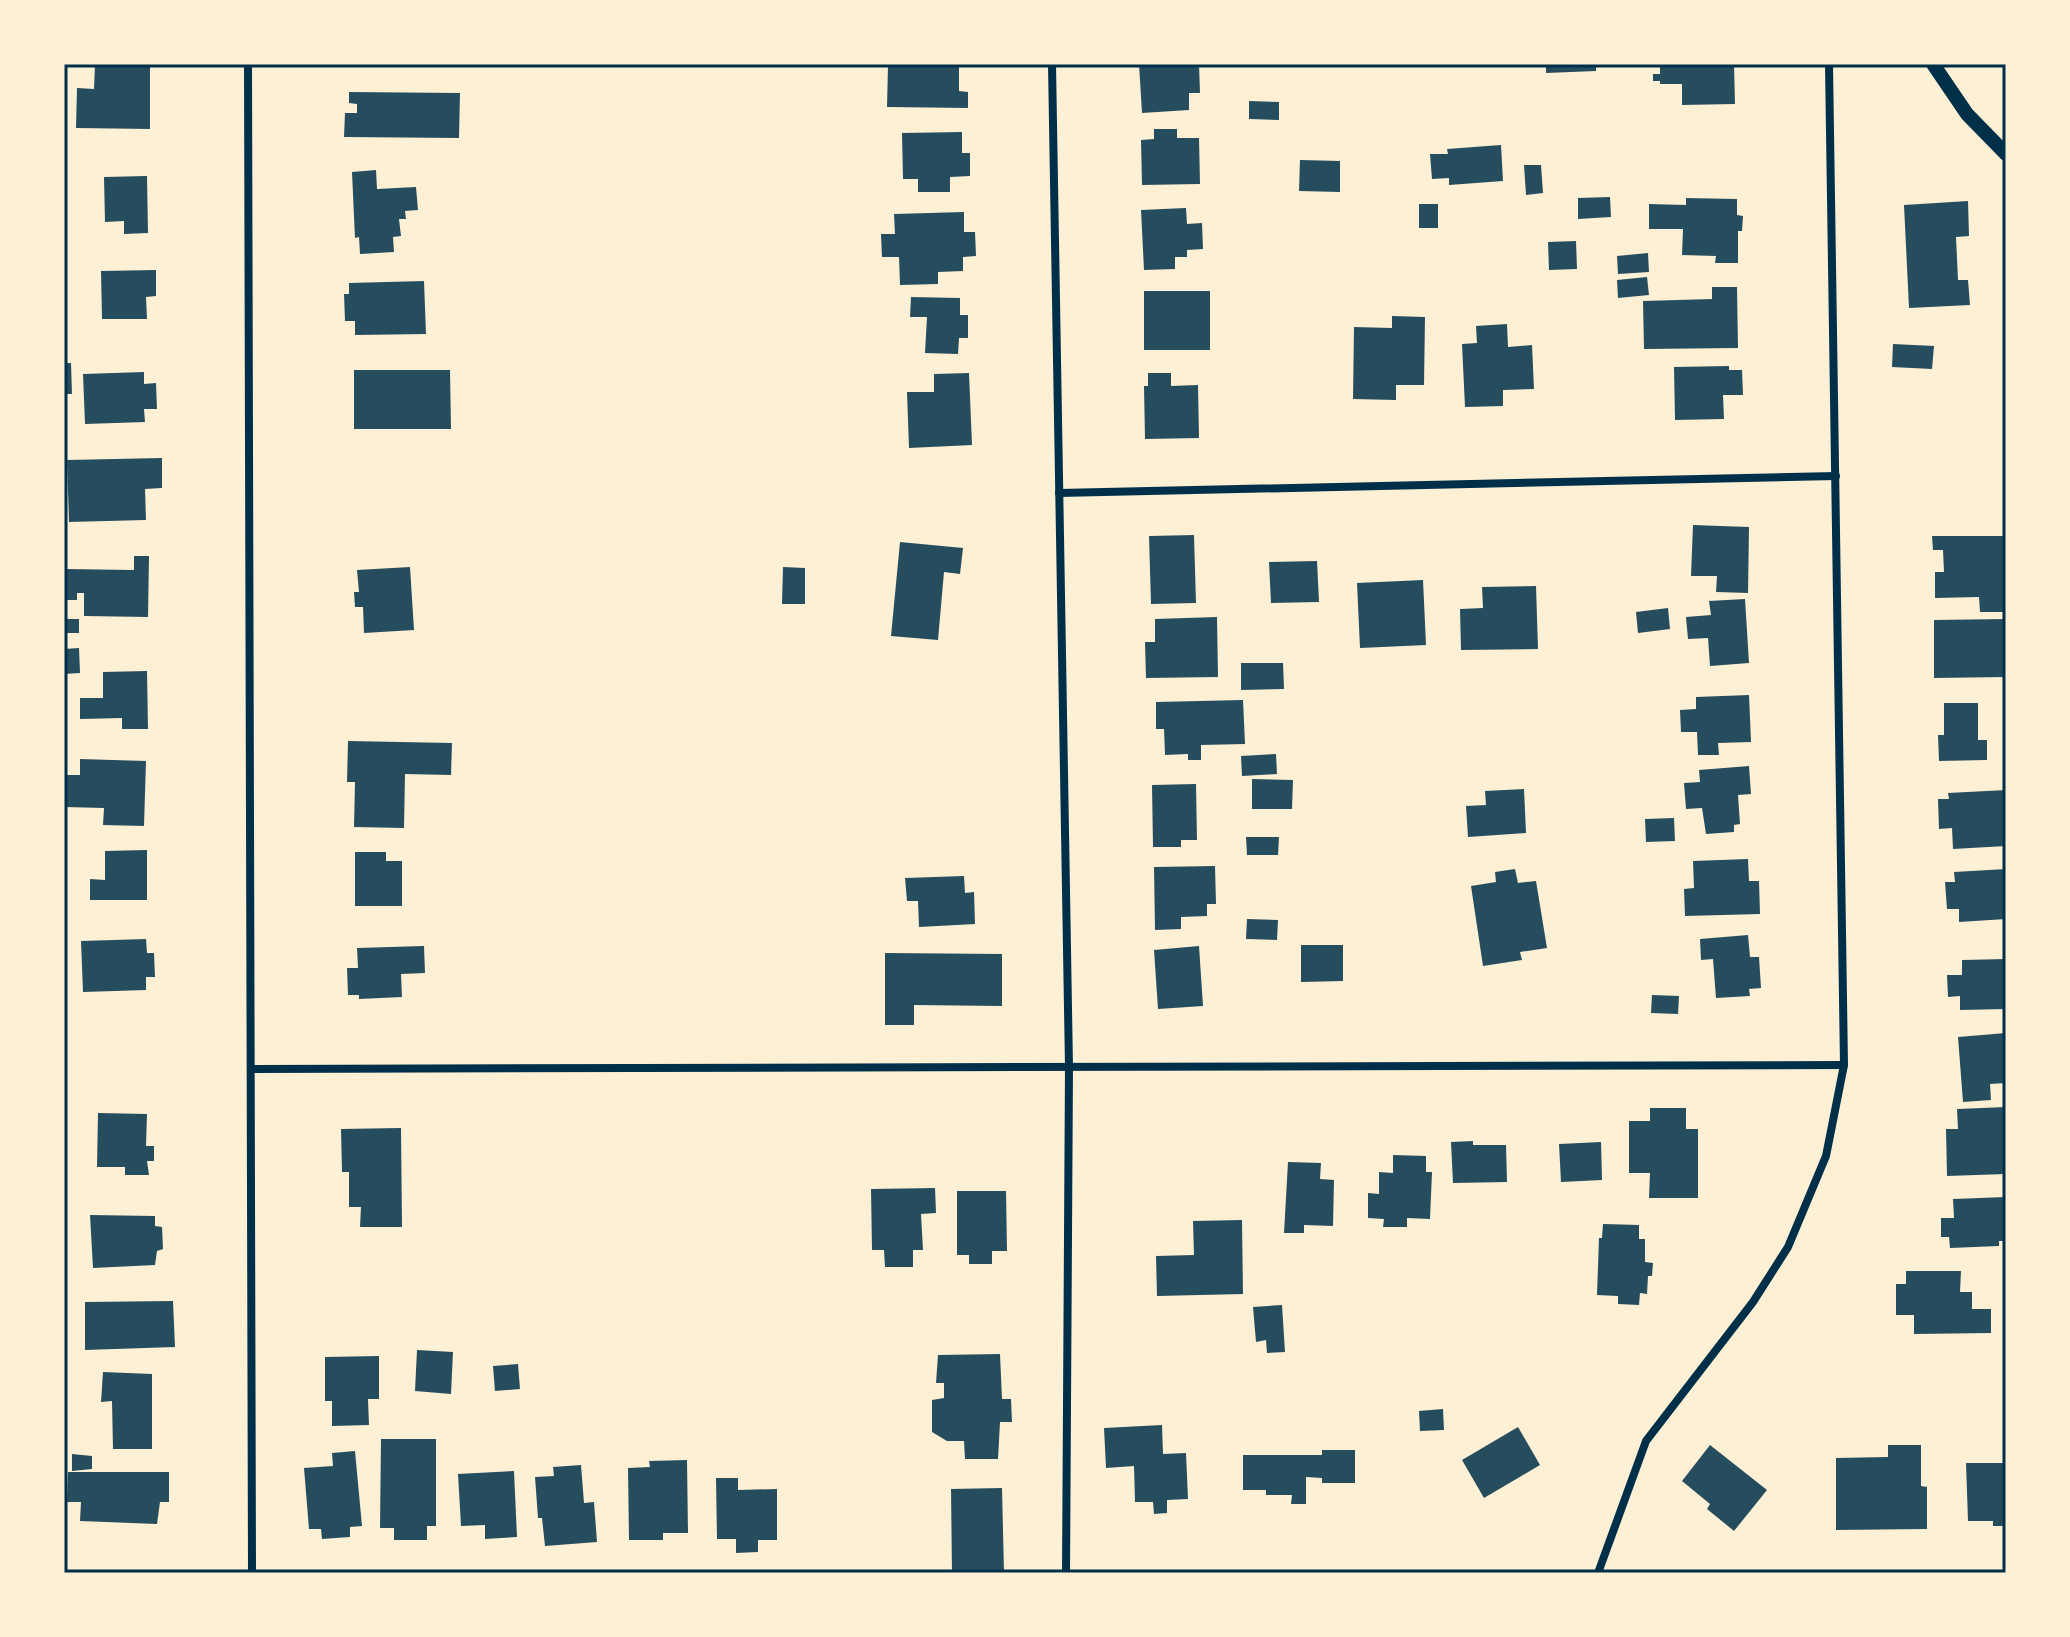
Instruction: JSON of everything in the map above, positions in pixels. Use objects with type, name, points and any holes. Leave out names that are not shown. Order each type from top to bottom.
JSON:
[{"type":"street","points":[[248,64],[252,1573]]},
{"type":"street","points":[[1052,64],[1069,1067],[1066,1573]]},
{"type":"street","points":[[1598,1573],[1646,1441],[1753,1302],[1788,1247],[1826,1156],[1844,1065],[1829,64]]},
{"type":"street","points":[[1933,64],[1967,114],[2006,154]]},
{"type":"street","points":[[1059,493],[1836,476]]},
{"type":"street","points":[[251,1069],[1844,1065]]},
{"type":"building","points":[[95,64],[150,64],[150,129],[76,128],[77,88],[94,89]]},
{"type":"building","points":[[959,64],[959,91],[968,92],[968,108],[887,107],[888,65]]},
{"type":"building","points":[[1139,64],[1199,64],[1200,93],[1189,93],[1189,110],[1142,113]]},
{"type":"building","points":[[1546,64],[1596,64],[1596,71],[1546,73]]},
{"type":"building","points":[[1660,64],[1734,64],[1735,104],[1682,105],[1682,84],[1653,81],[1653,74],[1660,74]]},
{"type":"building","points":[[349,92],[460,93],[459,138],[344,137],[345,113],[357,113],[357,104],[349,103]]},
{"type":"building","points":[[1249,101],[1279,102],[1279,120],[1249,119]]},
{"type":"building","points":[[1154,129],[1177,129],[1177,138],[1199,138],[1200,184],[1142,185],[1141,140],[1154,139]]},
{"type":"building","points":[[962,132],[962,153],[970,153],[970,176],[950,177],[950,192],[918,192],[918,179],[903,179],[902,133]]},
{"type":"building","points":[[1501,145],[1503,181],[1449,185],[1449,178],[1432,179],[1430,154],[1448,154],[1447,149]]},
{"type":"building","points":[[1300,160],[1340,161],[1340,192],[1299,191]]},
{"type":"building","points":[[1524,165],[1541,165],[1543,193],[1526,195]]},
{"type":"building","points":[[376,170],[377,189],[416,187],[418,210],[405,211],[406,219],[399,219],[401,236],[393,237],[394,252],[360,254],[359,237],[355,238],[352,172]]},
{"type":"building","points":[[147,176],[148,233],[124,234],[124,221],[105,222],[104,177]]},
{"type":"building","points":[[1610,197],[1611,217],[1578,219],[1578,198]]},
{"type":"building","points":[[1686,198],[1737,199],[1737,215],[1743,216],[1742,231],[1738,231],[1738,263],[1715,263],[1716,256],[1682,255],[1683,229],[1649,229],[1649,204],[1686,205]]},
{"type":"building","points":[[1968,201],[1969,236],[1956,237],[1958,280],[1968,280],[1970,305],[1909,308],[1904,205]]},
{"type":"building","points":[[1419,204],[1438,204],[1438,228],[1419,228]]},
{"type":"building","points":[[1186,208],[1187,224],[1202,223],[1203,249],[1187,250],[1187,257],[1175,257],[1175,269],[1144,270],[1141,210]]},
{"type":"building","points":[[964,212],[964,232],[975,232],[976,256],[963,257],[963,271],[938,272],[938,284],[900,285],[899,257],[882,257],[881,234],[895,234],[894,214]]},
{"type":"building","points":[[1576,241],[1577,269],[1549,270],[1548,242]]},
{"type":"building","points":[[1648,253],[1649,272],[1618,274],[1617,256]]},
{"type":"building","points":[[156,270],[156,296],[146,297],[147,319],[102,319],[101,271]]},
{"type":"building","points":[[1647,277],[1649,295],[1618,298],[1617,280]]},
{"type":"building","points":[[424,281],[426,334],[355,335],[355,321],[345,321],[344,294],[349,294],[349,283]]},
{"type":"building","points":[[1712,287],[1737,287],[1738,348],[1644,349],[1643,301],[1712,299]]},
{"type":"building","points":[[1144,291],[1210,291],[1210,350],[1144,350]]},
{"type":"building","points":[[911,297],[960,298],[960,315],[968,315],[968,338],[959,338],[958,354],[925,353],[927,317],[910,317]]},
{"type":"building","points":[[1392,316],[1425,317],[1424,385],[1396,385],[1396,400],[1353,399],[1354,327],[1392,328]]},
{"type":"building","points":[[1507,324],[1508,347],[1532,345],[1534,389],[1503,390],[1503,406],[1465,407],[1462,344],[1477,343],[1476,326]]},
{"type":"building","points":[[1893,344],[1934,346],[1932,369],[1892,367]]},
{"type":"building","points":[[64,363],[71,363],[72,394],[64,394]]},
{"type":"building","points":[[1729,366],[1729,370],[1742,370],[1743,395],[1723,395],[1724,419],[1675,420],[1674,367]]},
{"type":"building","points":[[354,370],[450,370],[451,429],[354,429]]},
{"type":"building","points":[[144,372],[144,384],[156,383],[157,409],[144,409],[145,422],[85,424],[83,374]]},
{"type":"building","points":[[969,373],[972,445],[909,448],[907,392],[934,392],[934,374]]},
{"type":"building","points":[[1148,373],[1171,373],[1171,386],[1198,385],[1199,438],[1145,439],[1144,386],[1148,386]]},
{"type":"building","points":[[162,458],[162,488],[145,489],[146,520],[69,522],[67,460]]},
{"type":"building","points":[[1693,525],[1749,527],[1748,593],[1716,592],[1717,576],[1691,576]]},
{"type":"building","points":[[1194,535],[1196,603],[1151,604],[1149,536]]},
{"type":"building","points":[[1932,536],[2005,536],[2006,612],[1980,612],[1979,597],[1935,598],[1935,572],[1944,572],[1943,550],[1933,550]]},
{"type":"building","points":[[900,542],[963,548],[960,574],[944,572],[938,640],[891,636]]},
{"type":"building","points":[[134,556],[149,556],[148,617],[84,616],[84,593],[77,593],[77,600],[64,600],[64,569],[134,570]]},
{"type":"building","points":[[1317,561],[1319,602],[1271,603],[1269,562]]},
{"type":"building","points":[[410,567],[414,630],[364,633],[363,607],[355,607],[354,592],[359,592],[357,570]]},
{"type":"building","points":[[783,567],[805,568],[805,604],[782,604]]},
{"type":"building","points":[[1423,580],[1426,645],[1360,648],[1357,583]]},
{"type":"building","points":[[1536,586],[1538,649],[1461,650],[1460,609],[1483,608],[1482,587]]},
{"type":"building","points":[[1745,599],[1749,663],[1710,666],[1708,638],[1688,639],[1686,617],[1711,615],[1709,601]]},
{"type":"building","points":[[1668,608],[1670,629],[1638,633],[1636,612]]},
{"type":"building","points":[[1217,617],[1218,677],[1146,678],[1145,642],[1155,642],[1155,619]]},
{"type":"building","points":[[64,619],[79,619],[79,633],[64,633]]},
{"type":"building","points":[[2006,619],[2006,677],[1934,678],[1934,620]]},
{"type":"building","points":[[79,648],[80,673],[64,674],[64,649]]},
{"type":"building","points":[[1241,663],[1283,663],[1284,689],[1241,690]]},
{"type":"building","points":[[147,671],[148,729],[122,729],[122,718],[80,719],[80,698],[103,698],[103,672]]},
{"type":"building","points":[[1749,695],[1751,742],[1718,743],[1719,755],[1698,755],[1697,732],[1681,732],[1680,710],[1696,709],[1696,697]]},
{"type":"building","points":[[1243,700],[1245,744],[1201,745],[1201,760],[1188,760],[1188,754],[1165,755],[1164,729],[1156,729],[1156,702]]},
{"type":"building","points":[[1944,703],[1978,703],[1978,740],[1987,740],[1987,760],[1939,761],[1938,735],[1944,735]]},
{"type":"building","points":[[348,741],[452,743],[451,775],[405,774],[404,828],[354,827],[355,782],[347,782]]},
{"type":"building","points":[[1276,754],[1277,774],[1242,776],[1241,756]]},
{"type":"building","points":[[80,759],[146,761],[144,826],[103,825],[104,808],[64,807],[64,775],[80,775]]},
{"type":"building","points":[[1749,766],[1751,794],[1738,795],[1740,824],[1734,825],[1734,832],[1706,834],[1702,808],[1686,809],[1684,783],[1700,782],[1699,770]]},
{"type":"building","points":[[1252,779],[1293,780],[1292,809],[1252,809]]},
{"type":"building","points":[[1196,784],[1197,840],[1181,840],[1181,847],[1153,847],[1152,785]]},
{"type":"building","points":[[1524,789],[1526,833],[1468,837],[1466,806],[1486,805],[1485,791]]},
{"type":"building","points":[[2006,790],[2006,846],[1953,849],[1952,828],[1939,829],[1938,799],[1949,799],[1948,793]]},
{"type":"building","points":[[1674,818],[1675,841],[1646,842],[1645,819]]},
{"type":"building","points":[[1246,837],[1279,837],[1278,855],[1247,855]]},
{"type":"building","points":[[147,850],[147,900],[90,900],[90,879],[105,880],[105,851]]},
{"type":"building","points":[[355,852],[386,852],[386,861],[402,861],[402,906],[355,906]]},
{"type":"building","points":[[1748,859],[1749,881],[1759,881],[1760,914],[1685,916],[1684,889],[1694,888],[1693,861]]},
{"type":"building","points":[[1215,866],[1216,904],[1207,904],[1207,916],[1181,917],[1181,929],[1155,930],[1154,867]]},
{"type":"building","points":[[1515,869],[1518,883],[1536,881],[1547,948],[1520,952],[1522,960],[1483,966],[1471,886],[1496,882],[1495,872]]},
{"type":"building","points":[[2006,869],[2006,919],[1959,922],[1959,909],[1947,909],[1945,882],[1955,882],[1954,872]]},
{"type":"building","points":[[964,876],[965,893],[974,892],[975,924],[919,927],[918,901],[907,901],[905,878]]},
{"type":"building","points":[[1247,919],[1278,920],[1277,940],[1246,939]]},
{"type":"building","points":[[1748,935],[1750,957],[1759,957],[1761,988],[1749,989],[1750,996],[1716,998],[1713,959],[1701,960],[1700,939]]},
{"type":"building","points":[[146,939],[147,953],[154,953],[155,977],[146,977],[146,990],[83,992],[81,941]]},
{"type":"building","points":[[1301,945],[1343,945],[1343,981],[1301,982]]},
{"type":"building","points":[[424,946],[425,973],[401,974],[402,997],[359,999],[359,995],[348,995],[347,968],[358,968],[357,948]]},
{"type":"building","points":[[1199,946],[1203,1006],[1158,1009],[1154,950]]},
{"type":"building","points":[[885,953],[1002,954],[1002,1006],[914,1005],[914,1025],[885,1025]]},
{"type":"building","points":[[2006,959],[2006,1009],[1960,1010],[1960,996],[1948,997],[1947,975],[1962,975],[1962,960]]},
{"type":"building","points":[[1652,995],[1679,996],[1678,1014],[1651,1013]]},
{"type":"building","points":[[2006,1033],[2006,1083],[1990,1084],[1991,1100],[1963,1102],[1958,1037]]},
{"type":"building","points":[[2006,1107],[2006,1174],[1947,1176],[1946,1129],[1958,1129],[1957,1109]]},
{"type":"building","points":[[1650,1108],[1686,1108],[1686,1129],[1698,1129],[1698,1198],[1649,1198],[1650,1173],[1629,1173],[1629,1121],[1650,1121]]},
{"type":"building","points":[[98,1113],[147,1114],[146,1146],[154,1146],[154,1161],[147,1161],[149,1175],[125,1175],[125,1167],[97,1167]]},
{"type":"building","points":[[401,1128],[402,1227],[360,1227],[361,1207],[349,1207],[349,1172],[342,1172],[341,1129]]},
{"type":"building","points":[[1473,1141],[1473,1145],[1506,1145],[1507,1182],[1453,1183],[1451,1142]]},
{"type":"building","points":[[1601,1142],[1602,1180],[1561,1182],[1559,1144]]},
{"type":"building","points":[[1393,1155],[1426,1156],[1426,1172],[1432,1172],[1430,1219],[1407,1218],[1407,1227],[1383,1227],[1384,1219],[1368,1218],[1368,1193],[1379,1194],[1379,1172],[1393,1173]]},
{"type":"building","points":[[1288,1162],[1321,1163],[1320,1179],[1334,1180],[1333,1226],[1304,1225],[1304,1233],[1284,1233]]},
{"type":"building","points":[[935,1188],[936,1213],[921,1214],[923,1250],[913,1250],[913,1267],[885,1267],[884,1250],[872,1250],[871,1189]]},
{"type":"building","points":[[957,1191],[1006,1191],[1007,1251],[992,1251],[992,1264],[969,1264],[969,1255],[957,1255]]},
{"type":"building","points":[[2006,1197],[2006,1241],[1999,1241],[1999,1246],[1950,1248],[1949,1237],[1941,1237],[1941,1218],[1954,1218],[1953,1199]]},
{"type":"building","points":[[90,1215],[155,1216],[155,1226],[162,1227],[163,1249],[157,1251],[155,1265],[93,1268]]},
{"type":"building","points":[[1242,1220],[1243,1294],[1157,1296],[1156,1256],[1194,1255],[1193,1221]]},
{"type":"building","points":[[1603,1224],[1639,1225],[1639,1239],[1645,1239],[1645,1262],[1653,1263],[1652,1276],[1648,1276],[1647,1294],[1640,1293],[1639,1305],[1618,1304],[1618,1296],[1597,1295],[1599,1238],[1602,1238]]},
{"type":"building","points":[[1906,1271],[1961,1271],[1960,1292],[1972,1292],[1972,1309],[1991,1309],[1991,1333],[1914,1334],[1914,1315],[1896,1315],[1896,1284],[1906,1284]]},
{"type":"building","points":[[173,1301],[175,1347],[85,1350],[85,1302]]},
{"type":"building","points":[[1282,1305],[1285,1352],[1267,1353],[1266,1340],[1256,1342],[1253,1307]]},
{"type":"building","points":[[417,1350],[453,1352],[451,1394],[415,1391]]},
{"type":"building","points":[[1000,1354],[1002,1399],[1011,1399],[1012,1422],[1000,1422],[998,1459],[965,1459],[964,1441],[947,1441],[932,1432],[932,1400],[944,1398],[944,1383],[936,1383],[938,1355]]},
{"type":"building","points":[[379,1356],[379,1399],[368,1399],[369,1425],[332,1426],[332,1401],[325,1401],[325,1357]]},
{"type":"building","points":[[518,1364],[520,1389],[495,1391],[493,1366]]},
{"type":"building","points":[[103,1372],[152,1374],[152,1449],[113,1449],[112,1401],[101,1402]]},
{"type":"building","points":[[1443,1409],[1444,1430],[1420,1431],[1419,1411]]},
{"type":"building","points":[[1162,1425],[1163,1454],[1186,1453],[1188,1499],[1167,1500],[1167,1513],[1154,1514],[1153,1502],[1135,1502],[1134,1466],[1106,1468],[1104,1428]]},
{"type":"building","points":[[1518,1427],[1540,1465],[1484,1498],[1462,1460]]},
{"type":"building","points":[[381,1439],[436,1439],[436,1526],[427,1526],[427,1540],[394,1540],[394,1528],[380,1528]]},
{"type":"building","points":[[1710,1445],[1767,1490],[1734,1531],[1707,1509],[1710,1504],[1682,1481]]},
{"type":"building","points":[[1888,1445],[1921,1445],[1921,1486],[1927,1487],[1927,1529],[1836,1530],[1836,1458],[1888,1457]]},
{"type":"building","points":[[1322,1450],[1355,1450],[1355,1483],[1322,1483],[1322,1478],[1306,1477],[1306,1504],[1291,1504],[1292,1495],[1266,1495],[1266,1490],[1243,1490],[1243,1455],[1322,1455]]},
{"type":"building","points":[[355,1451],[362,1526],[350,1527],[350,1537],[322,1539],[321,1529],[309,1529],[304,1468],[333,1466],[332,1453]]},
{"type":"building","points":[[72,1454],[92,1456],[92,1469],[72,1471]]},
{"type":"building","points":[[687,1460],[688,1533],[663,1533],[663,1540],[629,1540],[628,1468],[650,1467],[649,1461]]},
{"type":"building","points":[[1966,1463],[2006,1463],[2006,1526],[1993,1526],[1993,1521],[1968,1521]]},
{"type":"building","points":[[581,1465],[584,1503],[594,1502],[597,1542],[545,1546],[542,1518],[538,1518],[535,1477],[554,1476],[553,1467]]},
{"type":"building","points":[[514,1471],[517,1537],[485,1539],[485,1525],[461,1526],[458,1474]]},
{"type":"building","points":[[68,1472],[169,1472],[169,1502],[160,1502],[157,1524],[80,1521],[81,1502],[67,1502]]},
{"type":"building","points":[[716,1478],[738,1478],[738,1490],[777,1489],[777,1540],[758,1540],[758,1552],[736,1553],[736,1539],[717,1539]]},
{"type":"building","points":[[1002,1488],[1004,1573],[952,1573],[951,1489]]}]
